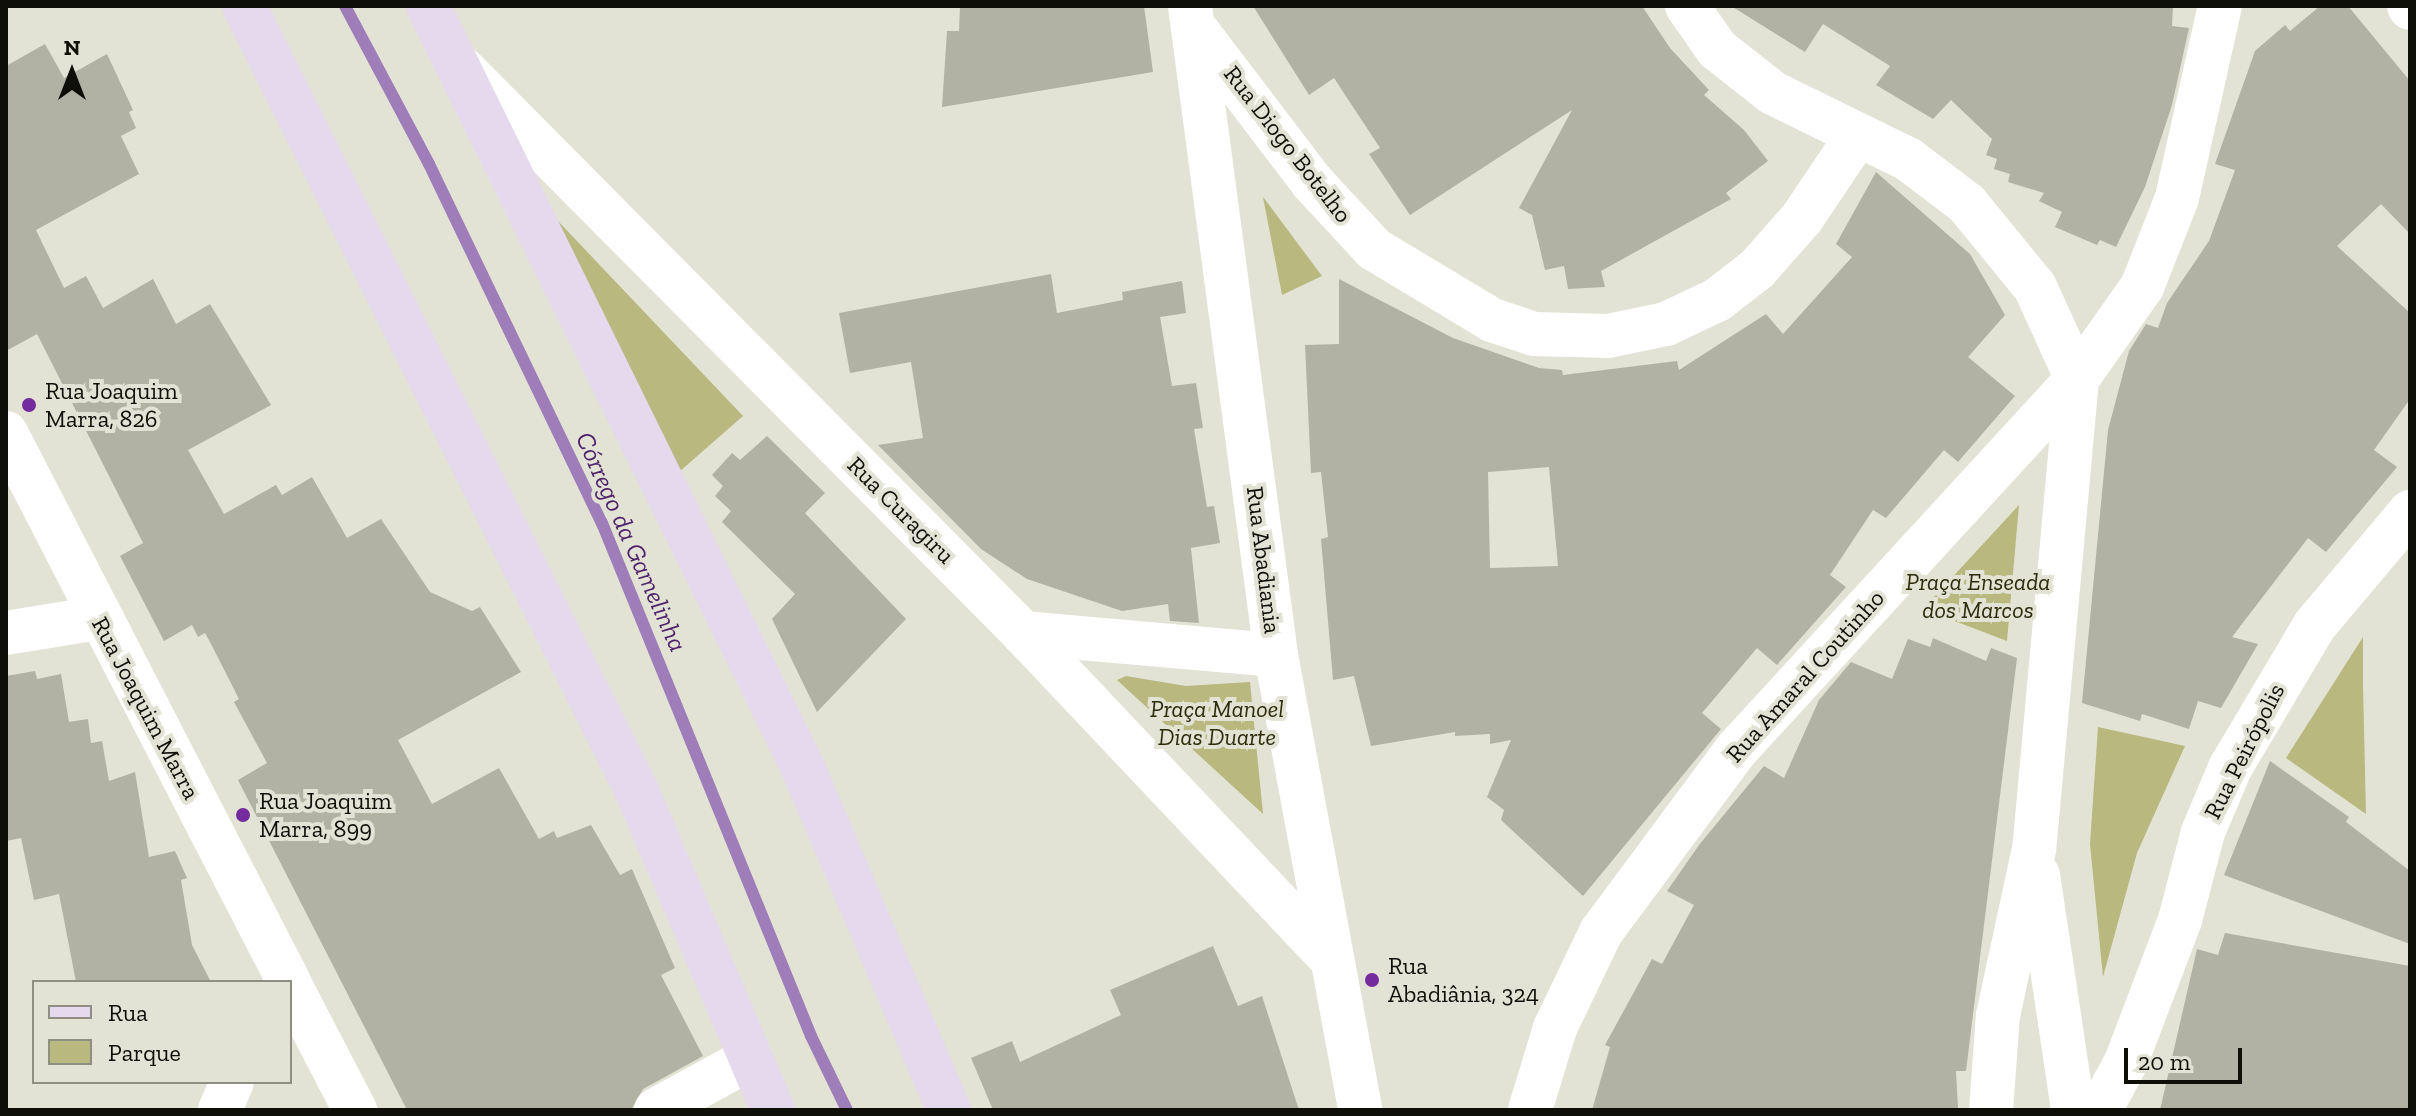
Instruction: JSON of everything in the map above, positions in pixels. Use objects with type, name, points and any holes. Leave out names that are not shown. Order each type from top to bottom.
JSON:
[{"type":"main road","points":[[244,6],[636,789],[773,1110]]},
{"type":"main road","points":[[428,6],[463,69],[803,768],[949,1110]]},
{"type":"street","points":[[1687,6],[1717,49],[1773,93],[1908,159],[1967,204],[2035,287],[2077,379],[2034,849],[1998,1015],[1991,1110]]},
{"type":"street","name":"Rua Amaral Coutinho","points":[[1530,1110],[1555,1028],[1601,932],[1710,785],[1737,749],[2077,379],[2142,287],[2177,198],[2220,6]]},
{"type":"street","name":"Rua Diogo Botelho","points":[[1192,17],[1312,182],[1374,249],[1492,320],[1534,334],[1608,336],[1666,324],[1717,300],[1757,269],[1802,218],[1857,136]]},
{"type":"street","name":"Rua Abadiania","points":[[1192,17],[1276,655],[1360,1110]]},
{"type":"street","name":"Rua Curagiru","points":[[463,69],[1023,633],[1331,959]]},
{"type":"street","name":"Rua Joaquim Marra","points":[[6,433],[284,979]]},
{"type":"street","name":"Rua Peirópolis","points":[[2094,1109],[2126,1062],[2180,920],[2203,832],[2230,768],[2315,625],[2410,512]]},
{"type":"street","points":[[6,633],[98,618]]},
{"type":"street","points":[[1023,633],[1276,655]]},
{"type":"street","points":[[2034,849],[2094,1109]]},
{"type":"street","name":"Rua Joaquim Marra","points":[[292,994],[355,1110]]},
{"type":"street","points":[[656,1110],[751,1058]]},
{"type":"street","points":[[220,1110],[231,1084]]},
{"type":"green space","points":[[1263,197],[1322,276],[1282,295]]},
{"type":"green space","points":[[557,220],[743,416],[679,472]]},
{"type":"green space","name":"Praça Enseada dos Marcos","points":[[2019,505],[2007,641],[1923,609]]},
{"type":"green space","points":[[2363,637],[2363,686],[2366,814],[2286,758]]},
{"type":"green space","name":"Praça Manoel Dias Duarte","points":[[1126,676],[1186,686],[1250,682],[1263,814],[1117,680]]},
{"type":"green space","points":[[2098,727],[2185,746],[2137,853],[2103,977],[2090,844]]},
{"type":"building","points":[[960,6],[1144,6],[1153,72],[942,107],[947,31],[959,31]]},
{"type":"building","points":[[1253,6],[1642,6],[1670,48],[1709,90],[1704,95],[1744,130],[1768,161],[1726,193],[1731,199],[1601,271],[1605,287],[1568,289],[1564,266],[1545,270],[1532,215],[1519,208],[1572,110],[1410,215],[1369,154],[1380,148],[1334,78],[1309,95]]},
{"type":"building","points":[[1731,6],[2173,6],[2172,26],[2189,28],[2172,105],[2145,187],[2116,247],[2100,240],[2097,245],[2055,227],[2062,212],[2039,201],[2044,193],[2008,182],[2010,174],[1994,169],[1997,159],[1986,155],[1992,139],[1951,100],[1933,119],[1876,85],[1890,66],[1823,24],[1805,52]]},
{"type":"building","points":[[2320,6],[2348,6],[2410,81],[2410,234],[2381,204],[2337,246],[2410,313],[2410,399],[2374,450],[2397,467],[2326,552],[2308,538],[2232,637],[2258,644],[2221,708],[2198,701],[2189,729],[2142,714],[2140,721],[2082,703],[2108,430],[2129,351],[2146,324],[2158,328],[2167,303],[2209,241],[2235,170],[2215,164],[2255,51],[2285,25],[2290,31]]},
{"type":"building","points":[[45,44],[64,78],[107,54],[133,110],[129,112],[136,128],[121,136],[139,174],[36,230],[64,288],[86,276],[103,308],[153,279],[176,324],[210,304],[271,405],[188,450],[224,514],[276,485],[282,495],[312,477],[347,538],[381,519],[430,592],[472,611],[480,607],[521,672],[398,740],[432,804],[499,768],[539,839],[554,831],[557,838],[591,825],[620,875],[632,869],[675,968],[661,975],[703,1056],[643,1089],[631,1110],[407,1110],[238,780],[267,763],[234,702],[239,699],[210,642],[205,633],[198,637],[192,625],[164,641],[120,556],[143,543],[37,334],[6,351],[6,66]]},
{"type":"building","points":[[1876,172],[1970,254],[2005,315],[1968,357],[2015,396],[1958,462],[1944,450],[1886,518],[1873,510],[1830,575],[1846,587],[1777,665],[1757,648],[1702,713],[1721,729],[1583,896],[1501,820],[1504,810],[1487,797],[1511,740],[1490,744],[1490,734],[1455,736],[1455,732],[1371,746],[1354,676],[1333,680],[1321,539],[1328,537],[1321,472],[1311,473],[1305,345],[1339,344],[1339,279],[1453,338],[1539,368],[1562,370],[1563,375],[1677,361],[1679,370],[1766,314],[1783,334],[1852,257],[1836,244]],"holes":[[[1549,467],[1558,566],[1490,568],[1488,472]]]},
{"type":"building","points":[[1051,274],[1057,313],[1123,300],[1122,292],[1182,281],[1186,313],[1160,317],[1172,386],[1196,383],[1203,428],[1194,429],[1207,507],[1214,506],[1220,543],[1191,548],[1199,623],[1170,621],[1168,604],[1122,611],[1027,579],[981,549],[878,445],[923,438],[911,362],[850,373],[839,313]]},
{"type":"building","points":[[767,436],[825,493],[805,513],[906,619],[817,712],[772,619],[795,594],[722,522],[731,511],[715,496],[723,486],[712,475],[732,453],[740,460]]},
{"type":"building","points":[[1933,638],[1986,661],[1991,648],[2017,658],[1966,1071],[1956,1071],[1958,1108],[1592,1110],[1610,1047],[1605,1045],[1652,959],[1662,964],[1694,905],[1667,891],[1699,845],[1764,766],[1784,778],[1819,700],[1851,662],[1892,679],[1908,639],[1930,647]]},
{"type":"building","points":[[35,671],[37,679],[61,674],[69,722],[88,719],[91,743],[102,741],[109,781],[135,772],[149,857],[175,851],[187,878],[181,880],[192,945],[210,980],[76,980],[59,894],[34,900],[21,838],[6,841],[6,676]]},
{"type":"building","points":[[2270,761],[2349,817],[2346,822],[2410,871],[2410,944],[2224,875]]},
{"type":"building","points":[[2225,933],[2410,966],[2410,1110],[2160,1110],[2197,949],[2218,955]]},
{"type":"building","points":[[1213,946],[1238,1006],[1262,996],[1299,1110],[993,1110],[971,1058],[1012,1041],[1020,1062],[1121,1015],[1110,990]]},
{"type":"waterway","name":"Córrego da Gamelinha","points":[[345,6],[429,164],[602,523],[811,1036],[847,1110]]},
{"type":"place","name":"Rua Joaquim Marra, 826","points":[[29,405]]},
{"type":"place","name":"Rua Joaquim Marra, 899","points":[[243,815]]},
{"type":"place","name":"Rua Abadiânia, 324","points":[[1372,980]]}]
